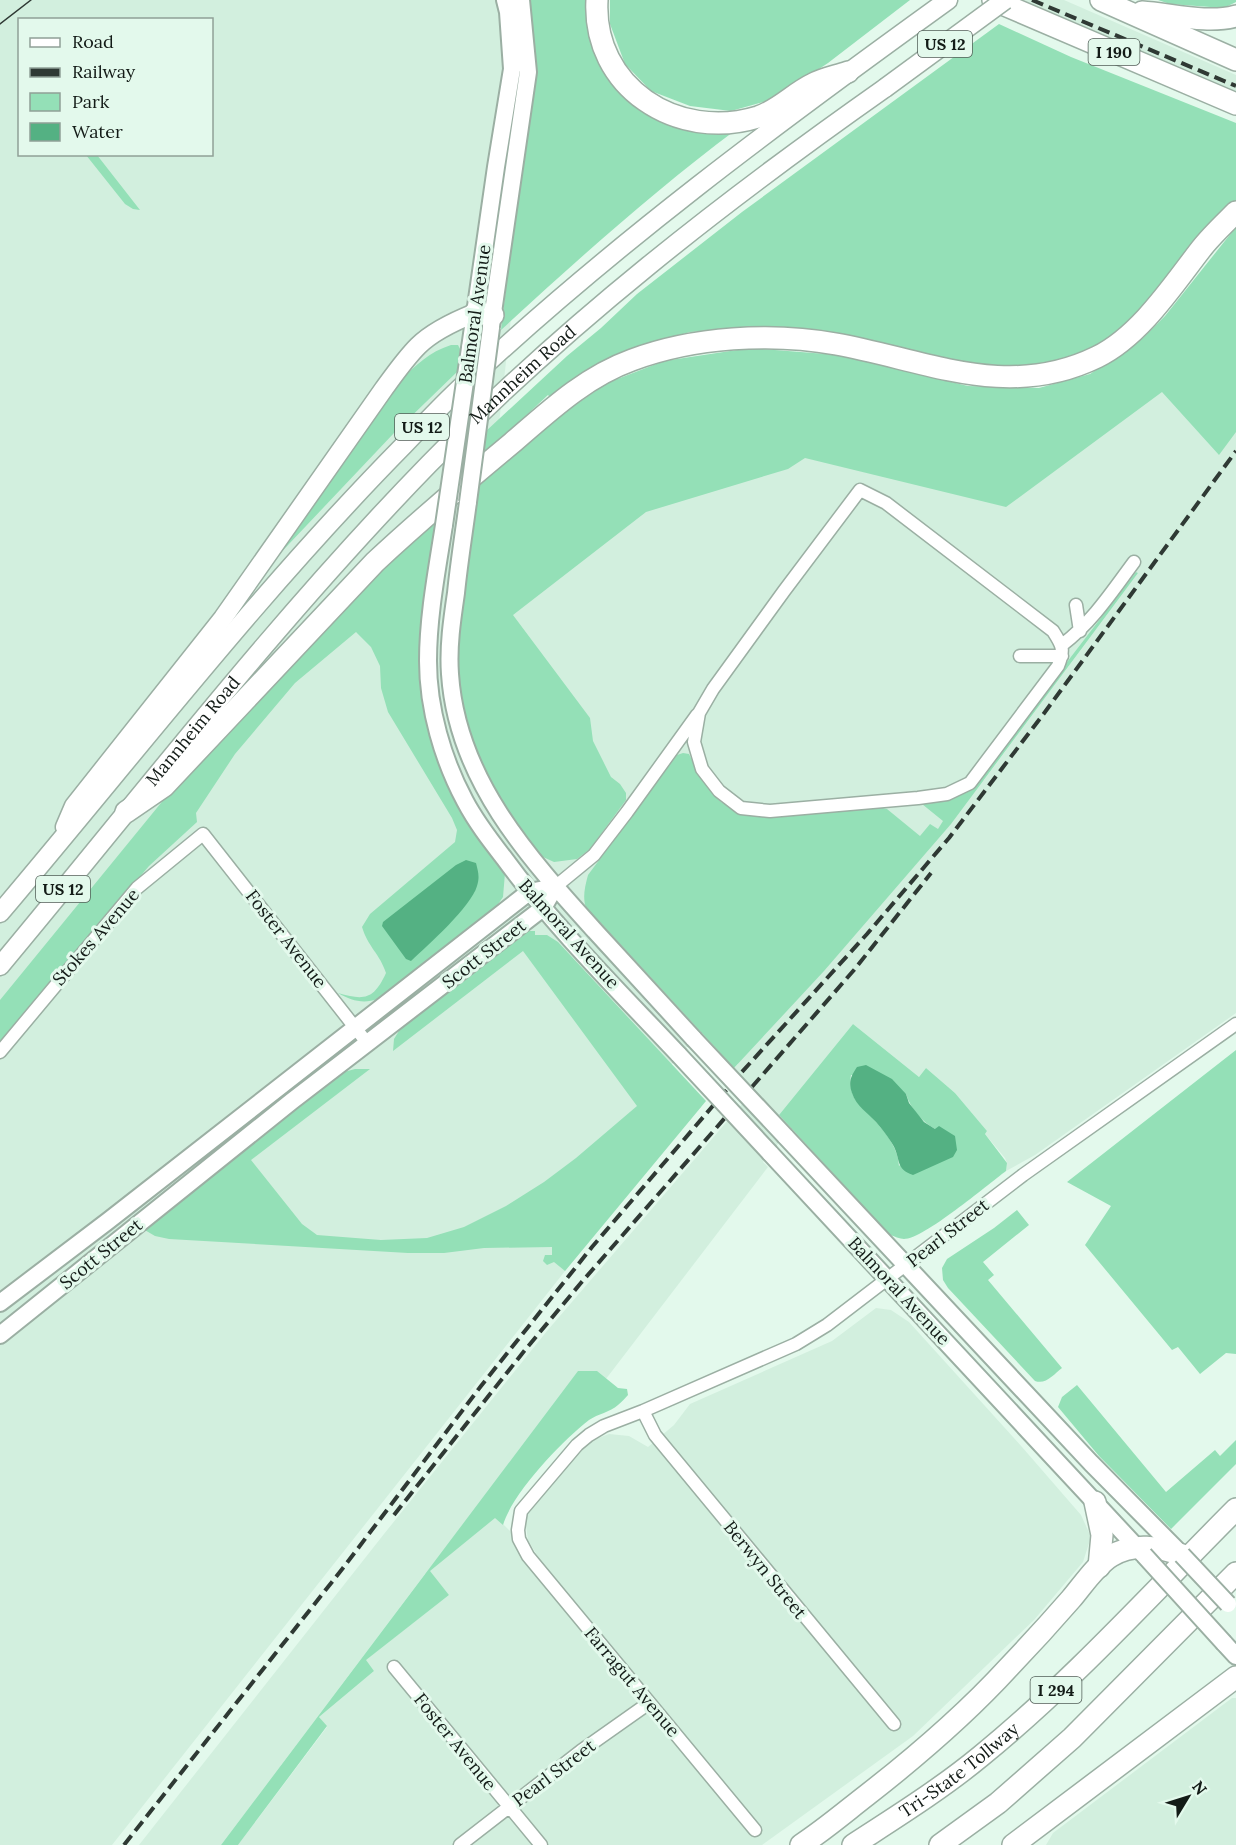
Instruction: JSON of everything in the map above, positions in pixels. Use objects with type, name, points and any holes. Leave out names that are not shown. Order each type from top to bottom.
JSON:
[{"type":"highway","points":[[597,0],[596,18],[600,40],[609,62],[624,83],[638,96],[656,109],[676,116],[714,123],[759,117],[776,109],[813,84],[848,72]]},
{"type":"highway","name":"I 190","points":[[993,0],[1236,104]]},
{"type":"highway","name":"I 190","points":[[1101,0],[1236,60]]},
{"type":"highway","points":[[1126,11],[1209,20],[1236,16]]},
{"type":"highway","points":[[126,812],[164,786],[375,562],[557,404],[597,376],[631,360],[664,350],[724,339],[794,338],[836,344],[944,370],[992,377],[1017,378],[1074,367],[1107,351],[1138,326],[1167,295],[1203,246],[1236,212]]},
{"type":"highway","points":[[1095,1502],[1102,1535],[1099,1567]]},
{"type":"highway","name":"Tri-State Tollway","points":[[853,1845],[980,1757],[1071,1677],[1236,1509]]},
{"type":"highway","points":[[801,1845],[906,1765],[949,1725],[1006,1671],[1111,1556],[1149,1546],[1182,1555]]},
{"type":"highway","name":"I 294","points":[[940,1845],[998,1803],[1072,1738],[1236,1573]]},
{"type":"highway","points":[[1013,1845],[1236,1677]]},
{"type":"main road","name":"Mannheim Road","points":[[0,913],[309,546],[376,473],[458,390],[627,242],[712,174],[948,0]]},
{"type":"main road","name":"Mannheim Road","points":[[0,966],[316,585],[431,462],[518,379],[666,250],[779,163],[1005,0]]},
{"type":"main road","points":[[57,846],[74,806],[223,618],[383,390],[419,345],[456,321],[486,319]]},
{"type":"street","name":"Balmoral Avenue","points":[[505,0],[512,69],[468,502],[449,647],[450,678],[462,740],[484,790],[504,821],[555,886],[694,1039],[1091,1462],[1149,1546],[1236,1656]]},
{"type":"street","name":"Balmoral Avenue","points":[[521,0],[528,72],[486,319],[470,348],[432,602],[428,662],[432,706],[440,738],[465,802],[543,908],[889,1279],[1015,1418],[1095,1502],[1149,1546]]},
{"type":"street","points":[[555,886],[594,855],[699,713],[713,689],[784,591],[860,490],[885,503],[1037,618],[1053,631],[1062,650]]},
{"type":"street","points":[[699,713],[694,742],[702,769],[719,791],[741,808],[770,811],[947,794],[970,783],[1058,666],[1062,650],[1098,610],[1134,561]]},
{"type":"street","points":[[1076,604],[1080,631]]},
{"type":"street","points":[[1020,656],[1062,650]]},
{"type":"street","name":"Foster Avenue","points":[[203,834],[368,1044]]},
{"type":"street","name":"Stokes Avenue","points":[[0,1052],[137,888],[203,834]]},
{"type":"street","name":"Scott Street","points":[[0,1303],[529,892],[555,886]]},
{"type":"street","name":"Scott Street","points":[[0,1335],[292,1101],[543,908],[555,886]]},
{"type":"street","name":"Pearl Street","points":[[518,1530],[521,1512],[577,1445],[589,1435],[604,1426],[796,1344],[827,1325],[1023,1175],[1236,1024]]},
{"type":"street","name":"Berwyn Street","points":[[643,1411],[655,1435],[894,1724]]},
{"type":"street","name":"Farragut Avenue","points":[[518,1530],[519,1539],[528,1556],[755,1830]]},
{"type":"street","points":[[1182,1555],[1236,1612]]},
{"type":"street","name":"Foster Avenue","points":[[394,1667],[540,1845]]},
{"type":"street","name":"Pearl Street","points":[[460,1845],[581,1751],[649,1703]]},
{"type":"shaded area","points":[[0,0],[536,0],[520,239],[493,476],[1031,399],[1098,379],[1160,335],[1236,239],[1236,1013],[1035,1155],[1006,1171],[1005,1158],[985,1134],[987,1131],[955,1093],[926,1068],[919,1077],[853,1024],[779,1115],[791,1128],[763,1162],[768,1167],[609,1375],[496,1517],[541,1562],[528,1540],[525,1519],[538,1496],[588,1442],[609,1434],[629,1436],[648,1447],[674,1425],[690,1404],[832,1341],[876,1308],[891,1310],[909,1322],[1081,1515],[1091,1537],[1083,1562],[1034,1620],[913,1736],[762,1845],[238,1845],[327,1727],[319,1717],[374,1671],[365,1660],[449,1595],[430,1572],[425,1574],[221,1845],[139,1845],[547,1331],[754,1090],[734,1068],[738,1064],[704,1027],[668,1069],[701,1107],[565,1271],[112,1845],[0,1845]],"holes":[[[1136,572],[1138,573],[984,780],[979,777]]]},
{"type":"shaded area","points":[[1019,0],[1064,0],[1236,75],[1236,92]]},
{"type":"shaded area","points":[[1232,1698],[1236,1698],[1236,1845],[1046,1845],[1053,1833]]},
{"type":"green space","points":[[526,0],[589,0],[588,16],[593,46],[609,76],[635,102],[737,129],[616,226],[501,330],[523,144]]},
{"type":"green space","points":[[610,0],[910,0],[828,63],[774,99],[731,111],[690,106],[651,91],[625,64],[610,24]]},
{"type":"green space","points":[[1158,0],[1236,0],[1236,2],[1224,8],[1170,4]]},
{"type":"green space","points":[[999,24],[1071,57],[1236,123],[1236,201],[1218,216],[1155,295],[1123,329],[1076,357],[1024,369],[981,366],[856,339],[774,327],[690,332],[626,351],[553,401],[548,395],[481,458],[485,432],[637,294],[742,212]]},
{"type":"green space","points":[[87,156],[98,156],[140,210],[125,204]]},
{"type":"green space","points":[[1236,227],[1236,432],[1219,455],[1162,392],[1006,507],[805,458],[788,469],[646,512],[513,615],[590,718],[593,741],[611,777],[626,793],[626,800],[590,849],[577,859],[554,862],[543,857],[517,828],[489,785],[468,734],[459,687],[458,639],[478,481],[558,417],[607,383],[664,361],[750,348],[839,355],[968,386],[1039,388],[1090,374],[1143,338],[1165,316]]},
{"type":"green space","points":[[451,345],[458,345],[460,349],[458,371],[394,433],[271,563],[400,381],[429,355]]},
{"type":"green space","points":[[436,517],[420,645],[420,673],[425,714],[436,758],[453,794],[505,873],[503,897],[496,907],[378,999],[358,1001],[338,993],[355,997],[368,996],[382,982],[386,973],[362,927],[370,914],[455,842],[457,830],[388,712],[381,688],[380,666],[371,647],[356,632],[295,683],[235,754],[196,813],[197,822],[149,866],[0,1042],[0,1000],[183,776],[360,589]]},
{"type":"green space","points":[[1136,572],[1138,573],[951,824],[824,971],[734,1068],[600,922],[596,925],[591,919],[584,901],[588,875],[677,755],[683,753],[689,754],[708,788],[721,802],[740,813],[763,817],[879,807],[887,809],[920,836],[930,824],[938,829],[943,821],[922,804],[961,794],[972,786]]},
{"type":"green space","points":[[535,931],[535,935],[547,935],[558,942],[706,1101],[565,1271],[554,1262],[547,1265],[543,1261],[545,1255],[552,1255],[552,1247],[484,1248],[444,1253],[408,1253],[169,1239],[155,1236],[143,1229],[344,1072],[355,1069],[370,1069],[251,1160],[302,1224],[317,1235],[381,1240],[427,1238],[464,1227],[506,1206],[576,1158],[637,1106],[523,951],[393,1051],[394,1039],[402,1026],[518,936]]},
{"type":"green space","points":[[853,1024],[919,1077],[926,1068],[955,1093],[987,1131],[985,1134],[1007,1163],[1006,1171],[940,1221],[913,1237],[901,1239],[890,1235],[779,1115]],"holes":[[[851,1075],[906,1094],[917,1114],[935,1129],[899,1166],[897,1154],[889,1138],[854,1097],[850,1084]]]},
{"type":"green space","points":[[1236,1050],[1236,1354],[1226,1353],[1200,1374],[1178,1347],[1172,1350],[1085,1245],[1111,1206],[1067,1182]]},
{"type":"green space","points":[[1017,1210],[1029,1225],[983,1262],[994,1275],[988,1280],[1062,1368],[1043,1382],[1035,1381],[943,1280],[942,1268],[947,1259]]},
{"type":"green space","points":[[578,1371],[597,1371],[618,1388],[627,1389],[628,1395],[615,1407],[589,1420],[553,1454],[527,1483],[508,1512],[503,1525],[495,1518],[430,1571],[449,1595],[366,1660],[374,1671],[319,1717],[327,1726],[238,1845],[221,1845]]},
{"type":"green space","points":[[1077,1385],[1166,1492],[1215,1450],[1220,1456],[1236,1440],[1236,1464],[1171,1529],[1099,1456],[1058,1407],[1062,1397]]},
{"type":"water","points":[[466,860],[476,863],[478,871],[478,883],[473,895],[438,936],[411,961],[406,959],[382,926],[383,922],[456,865]]},
{"type":"water","points":[[866,1065],[892,1079],[906,1094],[909,1103],[924,1122],[935,1129],[939,1126],[955,1136],[957,1150],[953,1157],[913,1175],[903,1170],[890,1139],[859,1106],[852,1093],[850,1082],[853,1073],[857,1067]]},
{"type":"tram line","points":[[0,24],[31,0]]},
{"type":"railway","points":[[1032,0],[1236,86]]},
{"type":"railway","points":[[124,1845],[592,1247],[741,1073],[867,934],[949,838],[1045,712],[1236,451]]},
{"type":"railway","points":[[394,1515],[580,1284],[854,970],[931,873]]}]
